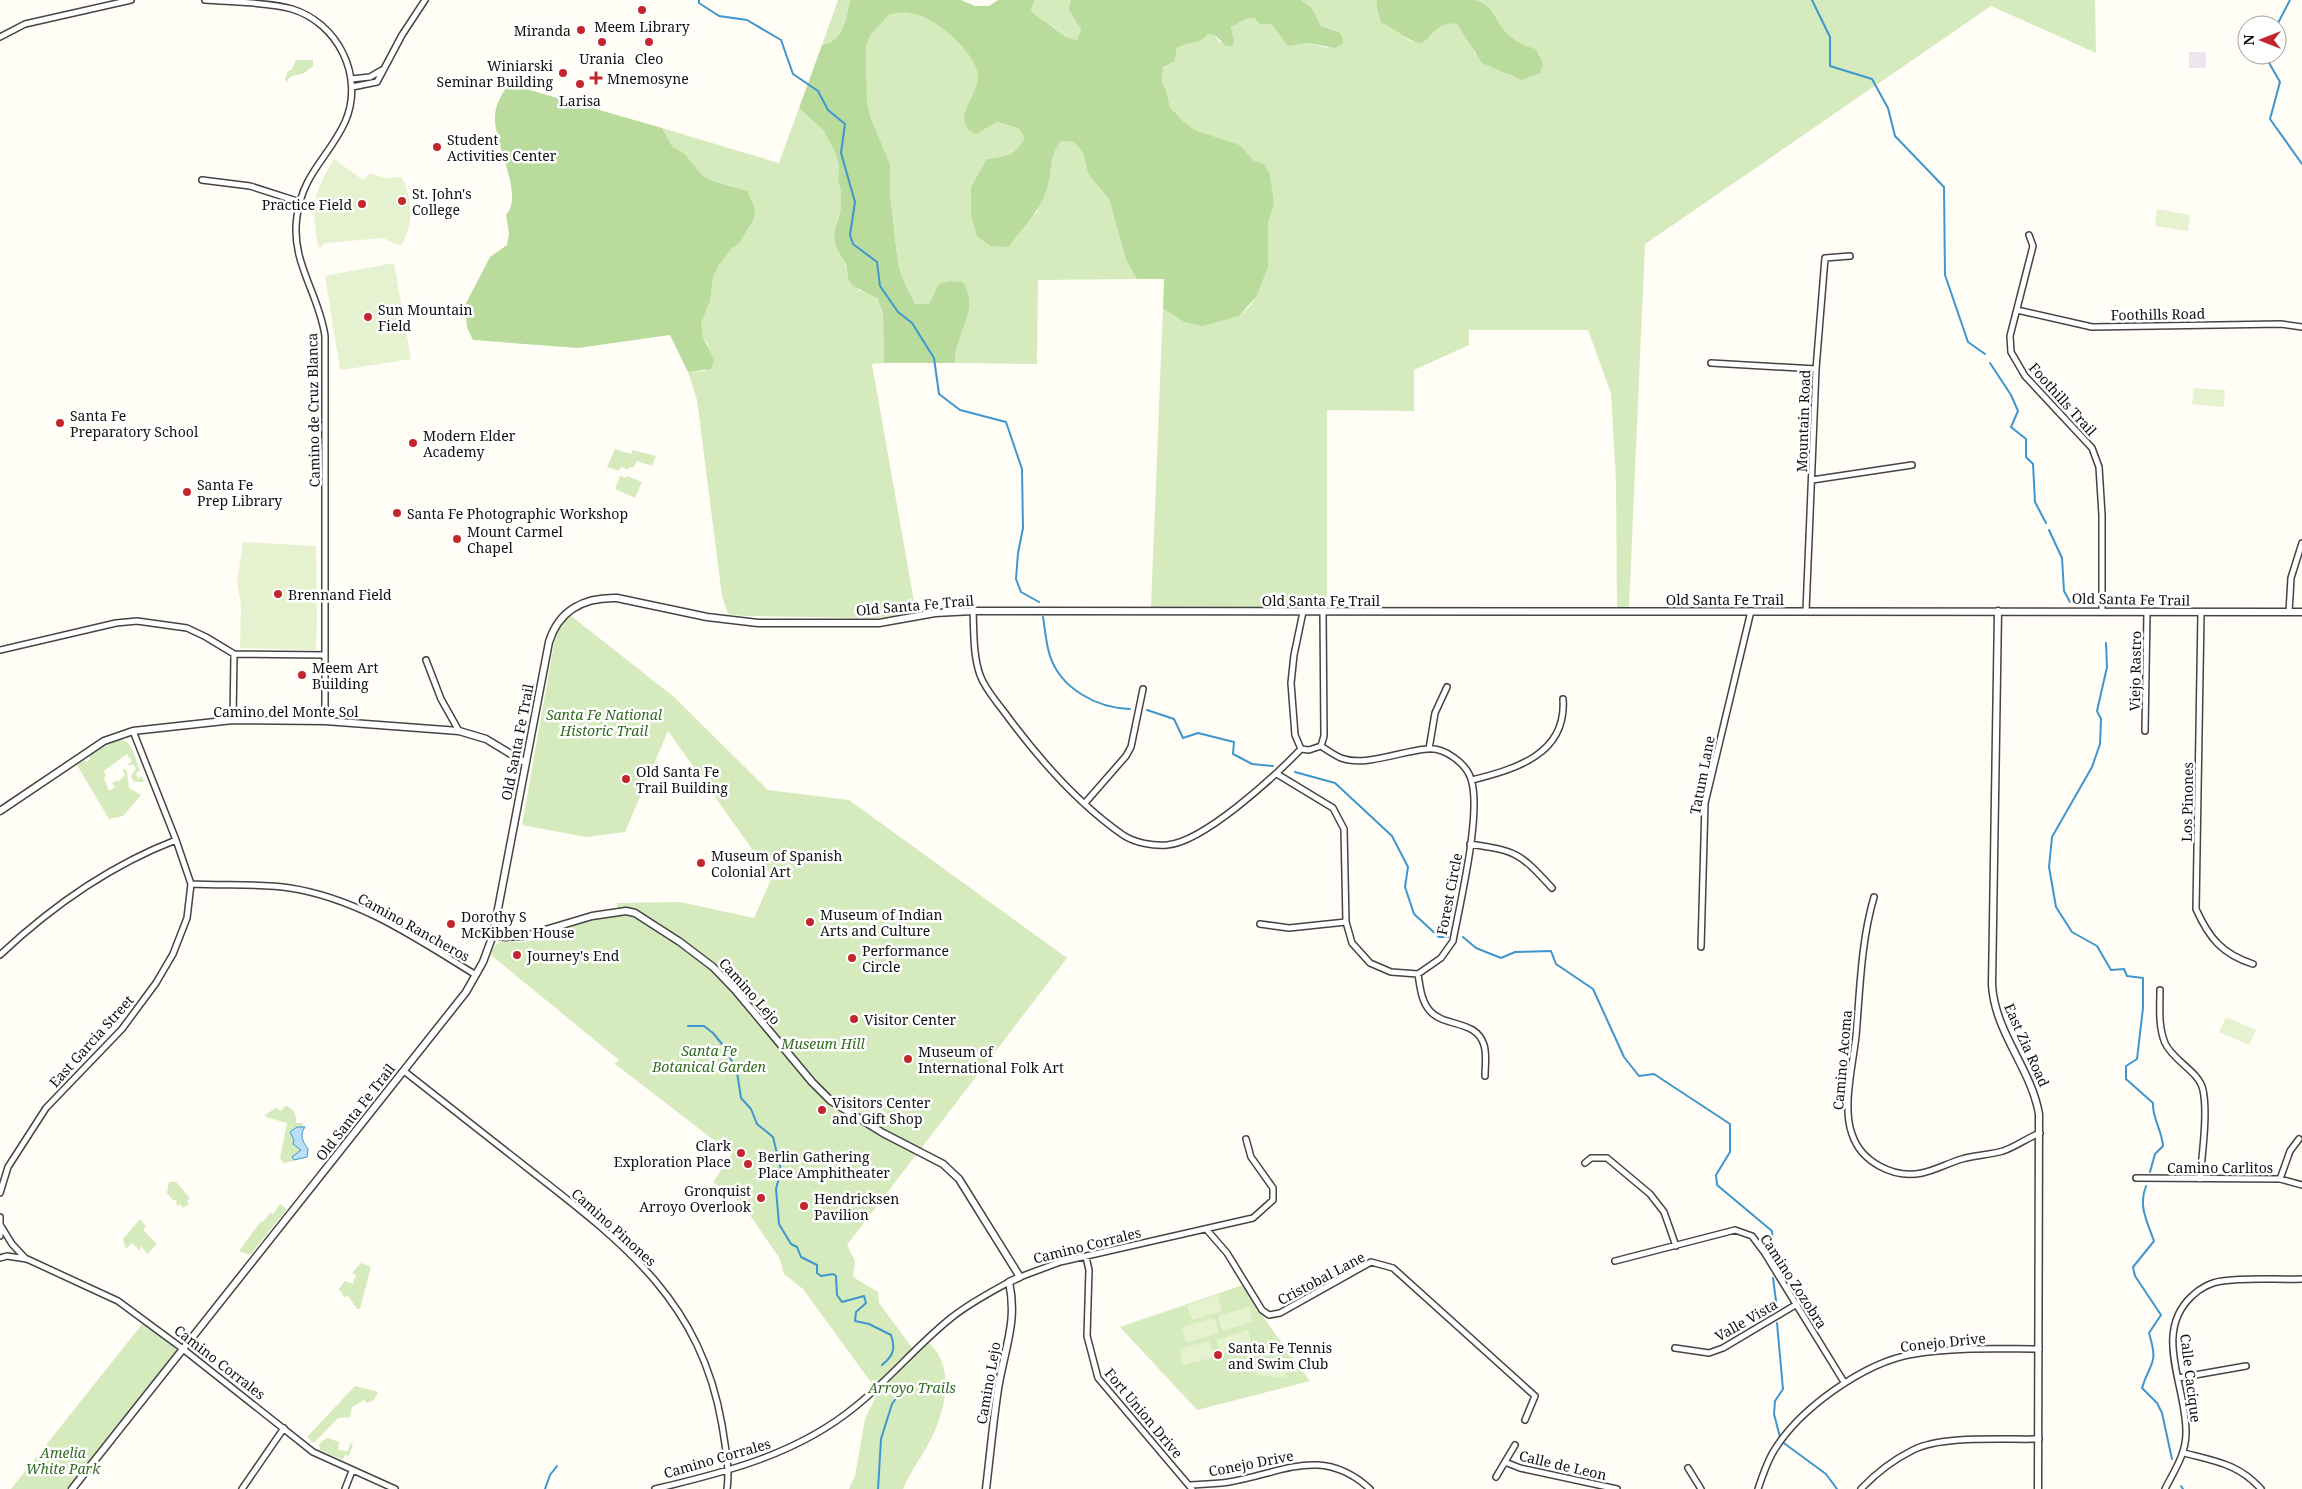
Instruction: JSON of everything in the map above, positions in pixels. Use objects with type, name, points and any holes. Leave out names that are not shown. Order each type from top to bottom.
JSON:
[{"type":"street","points":[[0,37],[14,28],[32,22],[131,0]]},
{"type":"street","points":[[204,0],[291,9],[311,18],[332,36],[340,46],[352,83],[377,82],[425,0]]},
{"type":"street","name":"Camino de Cruz Blanca","points":[[325,721],[325,336],[322,319],[298,256],[296,236],[300,202],[310,176],[345,122],[350,106],[352,83]]},
{"type":"street","points":[[202,180],[250,186],[300,202]]},
{"type":"street","name":"Foothills Trail","points":[[2029,235],[2033,246],[2010,336],[2011,352],[2025,376],[2092,448],[2099,467],[2102,515],[2102,611]]},
{"type":"street","name":"Mountain Road","points":[[1806,611],[1816,369],[1825,258],[1850,256]]},
{"type":"street","name":"Foothills Road","points":[[2017,310],[2092,327],[2281,324],[2302,327]]},
{"type":"street","points":[[1710,364],[1816,369]]},
{"type":"street","points":[[1812,480],[1912,465]]},
{"type":"street","points":[[2289,612],[2291,578],[2302,543]]},
{"type":"street","name":"Old Santa Fe Trail","points":[[72,1489],[404,1071],[476,975],[493,936],[548,642],[558,622],[572,608],[583,603],[598,598],[617,598],[707,617],[758,623],[879,623],[935,613],[973,611],[2302,612]]},
{"type":"street","points":[[973,611],[975,645],[980,675],[990,694],[1033,752],[1085,803],[1124,836],[1141,843],[1167,845],[1182,841],[1207,828],[1277,774],[1301,749]]},
{"type":"street","name":"Tatum Lane","points":[[1701,947],[1705,803],[1751,611]]},
{"type":"street","name":"East Zia Road","points":[[1998,611],[1993,993],[2001,1024],[2034,1089],[2039,1114],[2038,1489]]},
{"type":"street","points":[[1301,749],[1295,735],[1291,682],[1294,655],[1303,612]]},
{"type":"street","points":[[1321,746],[1324,726],[1323,612]]},
{"type":"street","name":"Viejo Rastro","points":[[2145,731],[2147,612]]},
{"type":"street","name":"Los Pinones","points":[[2201,613],[2196,909],[2214,942],[2238,960],[2253,964]]},
{"type":"street","points":[[0,650],[116,623],[137,621],[186,628],[206,637],[234,654],[325,655]]},
{"type":"street","points":[[233,720],[234,654]]},
{"type":"street","points":[[426,660],[441,698],[459,730]]},
{"type":"street","points":[[1429,749],[1435,713],[1447,687]]},
{"type":"street","points":[[1085,803],[1126,756],[1130,747],[1143,689]]},
{"type":"street","points":[[1321,746],[1340,758],[1357,760],[1429,749],[1452,755],[1466,768],[1472,780],[1508,770],[1524,763],[1549,745],[1561,725],[1564,713],[1563,699]]},
{"type":"street","name":"Camino del Monte Sol","points":[[0,811],[104,741],[133,731],[233,720],[325,721],[459,730],[486,739],[510,751],[526,763]]},
{"type":"street","name":"East Garcia Street","points":[[0,1192],[8,1167],[46,1108],[122,1029],[156,984],[182,934],[187,918],[191,884],[176,840],[133,731]]},
{"type":"street","points":[[1301,749],[1309,750],[1321,746]]},
{"type":"street","points":[[1277,774],[1333,808],[1344,829],[1346,922],[1352,943],[1370,963],[1391,972],[1418,974],[1422,995],[1431,1012],[1440,1018],[1475,1030],[1481,1037],[1486,1054],[1485,1076]]},
{"type":"street","name":"Forest Circle","points":[[1418,974],[1441,958],[1453,941],[1474,812],[1472,780]]},
{"type":"street","points":[[0,954],[53,909],[150,850],[176,840]]},
{"type":"street","points":[[1470,844],[1508,850],[1517,854],[1552,888]]},
{"type":"street","name":"Camino Rancheros","points":[[191,884],[290,888],[340,899],[392,924],[476,975]]},
{"type":"street","name":"Camino Acoma","points":[[1874,896],[1870,911],[1860,990],[1849,1098],[1849,1120],[1855,1142],[1865,1156],[1880,1167],[1896,1172],[1916,1174],[1935,1170],[1965,1158],[2000,1152],[2040,1133]]},
{"type":"street","name":"Camino Lejo","points":[[493,936],[525,936],[592,916],[626,912],[635,913],[680,942],[713,968],[730,985],[826,1096],[841,1108],[883,1133],[943,1164],[959,1179],[1020,1277]]},
{"type":"street","points":[[1260,924],[1289,928],[1346,922]]},
{"type":"street","points":[[2160,990],[2160,1024],[2166,1044],[2199,1081],[2203,1090],[2204,1130],[2200,1178]]},
{"type":"street","name":"Camino Pinones","points":[[404,1071],[596,1222],[645,1266],[675,1306],[702,1353],[719,1408],[727,1470],[727,1489]]},
{"type":"street","name":"Camino Corrales","points":[[655,1489],[776,1455],[843,1416],[874,1391],[953,1316],[1008,1282],[1060,1262],[1253,1218],[1273,1200],[1272,1188],[1251,1157],[1246,1139]]},
{"type":"street","points":[[2280,1179],[2284,1166],[2299,1139]]},
{"type":"street","points":[[1585,1163],[1591,1158],[1608,1158],[1650,1194],[1664,1212],[1676,1246]]},
{"type":"street","name":"Camino Carlitos","points":[[2136,1178],[2280,1179],[2302,1184]]},
{"type":"street","points":[[0,1217],[0,1236]]},
{"type":"street","name":"Camino Corrales","points":[[1,1226],[12,1244],[26,1259]]},
{"type":"street","name":"Cristobal Lane","points":[[1207,1230],[1227,1253],[1262,1310],[1269,1315],[1280,1313],[1371,1262],[1393,1268],[1484,1348],[1535,1396],[1525,1420]]},
{"type":"street","name":"Camino Zozobra","points":[[1615,1261],[1734,1230],[1752,1236],[1797,1304],[1844,1382]]},
{"type":"street","name":"Camino Corrales","points":[[0,1258],[8,1256],[26,1259],[118,1301],[183,1349],[313,1452],[395,1489]]},
{"type":"street","name":"Fort Union Drive","points":[[1086,1256],[1089,1270],[1087,1336],[1098,1378],[1191,1487]]},
{"type":"street","name":"Calle Cacique","points":[[2165,1489],[2184,1452],[2186,1432],[2172,1345],[2173,1328],[2183,1304],[2199,1289],[2221,1280],[2302,1279]]},
{"type":"street","name":"Camino Lejo","points":[[986,1489],[998,1389],[1013,1318],[1013,1302],[1008,1282]]},
{"type":"street","name":"Valle Vista","points":[[1675,1348],[1709,1352],[1723,1348],[1797,1304]]},
{"type":"street","name":"Conejo Drive","points":[[1758,1489],[1773,1453],[1791,1429],[1844,1382],[1891,1359],[1914,1354],[1981,1348],[2039,1349]]},
{"type":"street","points":[[2178,1378],[2246,1366]]},
{"type":"street","points":[[242,1489],[284,1428]]},
{"type":"street","points":[[1861,1489],[1884,1467],[1914,1449],[1946,1441],[2039,1439]]},
{"type":"street","name":"Calle de Leon","points":[[1496,1477],[1515,1445]]},
{"type":"street","points":[[2184,1452],[2232,1466],[2250,1477],[2261,1489]]},
{"type":"street","name":"Calle de Leon","points":[[1505,1462],[1520,1468],[1617,1489]]},
{"type":"street","name":"Conejo Drive","points":[[1191,1487],[1228,1482],[1295,1465],[1336,1467],[1357,1477],[1370,1489]]},
{"type":"street","points":[[1688,1468],[1701,1489]]},
{"type":"street","points":[[345,1489],[352,1471]]},
{"type":"shaded area","points":[[2189,52],[2206,52],[2206,68],[2189,68]]},
{"type":"green space","points":[[838,0],[850,0],[843,28],[835,39],[822,45]]},
{"type":"green space","points":[[850,0],[961,0],[975,6],[989,6],[998,0],[1035,0],[1031,9],[1035,15],[1065,36],[1077,40],[1081,29],[1069,10],[1070,0],[1301,0],[1312,8],[1321,26],[1333,29],[1339,33],[1343,38],[1343,43],[1335,48],[1308,43],[1288,46],[1271,24],[1260,24],[1254,18],[1246,19],[1231,27],[1234,41],[1232,46],[1226,46],[1215,35],[1208,34],[1199,41],[1177,48],[1175,61],[1163,68],[1162,83],[1166,90],[1170,107],[1183,121],[1195,130],[1240,145],[1254,161],[1264,164],[1270,175],[1274,204],[1268,223],[1268,267],[1257,296],[1239,316],[1202,326],[1184,322],[1163,309],[1164,279],[1137,279],[1126,260],[1109,199],[1088,174],[1083,153],[1074,142],[1061,141],[1057,147],[1052,158],[1045,194],[1037,210],[1026,225],[1008,247],[990,246],[977,236],[971,214],[971,187],[987,159],[1013,152],[1025,138],[1018,128],[997,122],[976,134],[967,129],[964,119],[966,108],[976,88],[978,78],[971,58],[954,38],[933,22],[910,13],[890,14],[871,34],[866,46],[867,101],[870,116],[890,164],[890,194],[898,263],[902,277],[915,304],[929,304],[939,284],[949,281],[963,282],[968,293],[969,303],[966,322],[956,352],[955,363],[884,363],[883,312],[877,298],[853,286],[848,279],[846,264],[836,247],[834,235],[841,207],[841,192],[838,180],[839,165],[835,152],[823,130],[799,108],[822,45],[835,39],[843,28]]},
{"type":"green space","points":[[1035,0],[1070,0],[1069,3],[1081,29],[1077,40],[1065,36],[1035,15],[1031,9]]},
{"type":"green space","points":[[1301,0],[1377,0],[1377,9],[1381,23],[1391,27],[1410,41],[1431,37],[1442,26],[1457,24],[1469,39],[1475,54],[1513,77],[1536,49],[1511,37],[1503,29],[1492,11],[1476,0],[2095,0],[2096,53],[1991,6],[1645,244],[1629,607],[1617,607],[1616,481],[1611,393],[1588,330],[1469,330],[1469,345],[1414,370],[1414,411],[1327,410],[1327,607],[1151,607],[1163,309],[1184,322],[1239,316],[1250,306],[1257,296],[1268,267],[1268,223],[1274,203],[1272,193],[1254,161],[1240,145],[1195,130],[1183,121],[1170,107],[1166,90],[1162,83],[1163,69],[1175,61],[1177,48],[1199,41],[1208,34],[1215,35],[1219,42],[1234,41],[1231,27],[1246,19],[1254,18],[1260,24],[1271,24],[1288,46],[1308,43],[1327,48],[1337,30],[1321,26],[1312,8]]},
{"type":"green space","points":[[1377,0],[1476,0],[1483,3],[1492,11],[1503,29],[1511,37],[1536,49],[1543,64],[1540,73],[1522,80],[1482,63],[1457,24],[1441,26],[1422,43],[1411,40],[1381,23],[1377,9]]},
{"type":"green space","points":[[890,14],[913,14],[933,22],[954,38],[971,58],[978,78],[964,118],[976,134],[996,122],[1018,128],[1026,138],[1013,152],[987,159],[1025,224],[1037,212],[1052,152],[1061,141],[1074,142],[1083,153],[1088,174],[1109,199],[1126,260],[1137,279],[1038,280],[1037,364],[955,363],[956,352],[966,322],[969,303],[968,293],[963,282],[929,305],[915,304],[902,277],[898,263],[890,194],[890,164],[870,116],[867,101],[866,46],[871,34]]},
{"type":"green space","points":[[296,60],[313,60],[313,66],[303,73],[291,77],[287,83],[285,79],[288,71],[291,70]]},
{"type":"green space","points":[[509,84],[662,128],[672,146],[685,154],[702,175],[710,180],[747,191],[755,208],[754,219],[739,244],[732,248],[719,265],[713,278],[710,301],[701,324],[703,337],[714,360],[711,369],[688,372],[670,335],[578,348],[473,340],[467,327],[465,305],[490,257],[507,245],[509,233],[506,215],[511,206],[512,195],[496,127],[495,115],[500,99]]},
{"type":"green space","points":[[799,108],[823,130],[835,152],[839,165],[838,180],[841,192],[841,207],[837,219],[848,279],[860,291],[867,292],[877,298],[883,312],[884,363],[872,364],[916,613],[875,618],[743,616],[728,614],[722,596],[697,400],[688,372],[705,371],[708,344],[703,337],[701,324],[710,301],[713,278],[722,259],[732,248],[739,244],[754,219],[735,187],[710,180],[702,175],[685,154],[672,146],[662,128],[779,163]]},
{"type":"green space","name":"Practice Field","points":[[334,159],[363,180],[370,173],[384,178],[402,177],[410,203],[410,220],[401,246],[383,238],[325,243],[320,248],[318,246],[314,210],[318,191]]},
{"type":"green space","points":[[2157,209],[2190,215],[2188,231],[2155,226]]},
{"type":"green space","name":"Sun Mountain Field","points":[[394,263],[411,359],[342,370],[340,369],[325,276]]},
{"type":"green space","points":[[2194,388],[2225,390],[2224,407],[2192,404]]},
{"type":"green space","points":[[615,449],[631,454],[633,450],[656,456],[652,466],[637,461],[633,468],[629,467],[628,470],[621,467],[619,471],[607,467]]},
{"type":"green space","points":[[620,476],[626,478],[627,476],[642,482],[635,498],[615,489]]},
{"type":"green space","name":"Brennand Field","points":[[243,542],[316,546],[316,650],[240,648],[241,605],[237,582]]},
{"type":"green space","name":"Museum Hill","points":[[570,615],[674,697],[768,790],[849,800],[1067,958],[847,1245],[855,1261],[853,1277],[878,1292],[879,1303],[916,1353],[928,1342],[942,1362],[945,1374],[944,1399],[938,1424],[903,1489],[849,1489],[855,1476],[865,1419],[878,1392],[803,1289],[784,1274],[780,1259],[741,1202],[713,1182],[732,1154],[615,1064],[619,1060],[491,955],[494,947],[500,942],[527,942],[563,927],[606,915],[618,915],[617,903],[680,902],[754,918],[772,877],[668,731],[625,832],[586,837],[522,825],[555,638],[560,626]]},
{"type":"green space","points":[[117,739],[127,742],[130,746],[140,771],[136,773],[138,779],[142,776],[144,782],[134,782],[131,776],[136,769],[134,765],[127,765],[132,761],[127,754],[104,771],[106,776],[104,778],[109,791],[115,787],[112,783],[117,780],[118,782],[125,775],[122,768],[127,771],[129,788],[141,795],[123,816],[109,819],[77,765],[84,760],[86,762],[90,760],[89,756]]},
{"type":"green space","points":[[2226,1017],[2256,1030],[2249,1045],[2219,1032]]},
{"type":"green space","points":[[285,1106],[295,1114],[296,1123],[303,1123],[303,1127],[299,1127],[293,1136],[293,1144],[301,1150],[292,1157],[294,1161],[283,1163],[280,1158],[287,1123],[266,1117],[265,1115],[276,1108],[281,1111]]},
{"type":"green space","points":[[169,1182],[176,1182],[190,1198],[187,1201],[189,1204],[183,1208],[180,1204],[178,1206],[177,1201],[173,1200],[167,1193]]},
{"type":"green space","points":[[280,1204],[287,1209],[250,1255],[239,1251],[261,1221],[263,1222],[270,1213],[273,1214]]},
{"type":"green space","points":[[140,1219],[146,1226],[143,1230],[157,1244],[147,1254],[141,1246],[140,1251],[132,1243],[126,1249],[123,1239]]},
{"type":"green space","points":[[361,1263],[371,1267],[360,1309],[357,1309],[348,1296],[344,1297],[340,1290],[337,1292],[345,1281],[353,1284],[356,1275],[352,1273]]},
{"type":"green space","name":"Santa Fe Tennis and Swim Club","points":[[1243,1285],[1271,1328],[1310,1381],[1197,1410],[1120,1327]]},
{"type":"green space","points":[[1218,1295],[1222,1311],[1192,1320],[1187,1305]]},
{"type":"green space","points":[[1249,1307],[1253,1322],[1222,1331],[1218,1316]]},
{"type":"green space","points":[[1214,1318],[1219,1333],[1186,1343],[1182,1327]]},
{"type":"green space","name":"Amelia White Park","points":[[143,1323],[175,1347],[176,1352],[68,1489],[11,1489]]},
{"type":"green space","points":[[1248,1330],[1252,1345],[1221,1354],[1217,1340]]},
{"type":"green space","points":[[1209,1341],[1214,1357],[1183,1365],[1179,1349]]},
{"type":"green space","points":[[1257,1361],[1287,1363],[1286,1378],[1256,1375]]},
{"type":"green space","points":[[355,1386],[378,1392],[374,1400],[367,1403],[364,1400],[352,1407],[350,1417],[338,1418],[314,1443],[307,1437]]},
{"type":"green space","points":[[328,1438],[339,1442],[338,1450],[348,1451],[350,1443],[353,1444],[349,1456],[345,1455],[343,1460],[320,1450],[319,1445]]},
{"type":"water","points":[[297,1127],[305,1127],[302,1136],[308,1149],[307,1157],[294,1160],[292,1157],[301,1150],[293,1144],[294,1140],[290,1132]]},
{"type":"waterway","points":[[699,0],[699,3],[719,16],[747,20],[781,40],[793,74],[818,91],[828,110],[845,124],[841,153],[855,202],[850,235],[853,244],[877,262],[880,286],[898,312],[912,323],[934,358],[939,394],[960,410],[1006,422],[1022,469],[1023,528],[1018,553],[1016,579],[1021,592],[1039,602]]},
{"type":"waterway","points":[[1812,0],[1830,37],[1830,66],[1872,79],[1888,108],[1895,136],[1944,187],[1945,275],[1968,342],[1985,354]]},
{"type":"waterway","points":[[2282,15],[2290,0]]},
{"type":"waterway","points":[[2270,65],[2280,82],[2270,119],[2302,164]]},
{"type":"waterway","points":[[1990,363],[2011,395],[2018,411],[2011,427],[2026,439],[2026,457],[2033,464],[2035,502],[2046,523]]},
{"type":"waterway","points":[[2049,530],[2062,558],[2064,591],[2070,602]]},
{"type":"waterway","points":[[1043,617],[1050,656],[1062,678],[1071,687],[1093,700],[1105,705],[1130,709]]},
{"type":"waterway","points":[[2106,643],[2107,667],[2097,711],[2101,719],[2100,744],[2092,767],[2052,837],[2049,867],[2056,907],[2072,932],[2097,946],[2111,970],[2124,969],[2127,976],[2143,978],[2143,1008],[2137,1059],[2126,1066],[2126,1079],[2153,1103],[2154,1114],[2163,1146],[2155,1154],[2150,1172]]},
{"type":"waterway","points":[[1147,710],[1174,719],[1183,738],[1198,733],[1234,742],[1233,754],[1252,764],[1273,766]]},
{"type":"waterway","points":[[1295,772],[1335,783],[1392,836],[1408,867],[1405,887],[1414,914],[1439,937],[1448,937]]},
{"type":"waterway","points":[[1463,937],[1476,948],[1501,958],[1515,952],[1551,951],[1556,964],[1593,989],[1624,1057],[1639,1076],[1654,1074],[1730,1124],[1730,1152],[1716,1175],[1717,1185],[1772,1231],[1774,1259]]},
{"type":"waterway","points":[[688,1026],[704,1026],[713,1033],[726,1049],[737,1072],[741,1098],[751,1109],[757,1124],[773,1137],[781,1170],[776,1189],[779,1224],[791,1244],[797,1247],[801,1257],[817,1265],[817,1273],[821,1276],[833,1274],[836,1276],[837,1295],[842,1302],[864,1296],[866,1303],[856,1312],[855,1321],[869,1324],[891,1335],[892,1352],[882,1365]]},
{"type":"waterway","points":[[2146,1186],[2143,1207],[2154,1241],[2133,1267],[2135,1276],[2161,1315],[2149,1333],[2153,1358],[2142,1388],[2157,1403],[2162,1413],[2172,1459]]},
{"type":"waterway","points":[[1773,1278],[1777,1309]]},
{"type":"waterway","points":[[1777,1323],[1783,1389],[1775,1401],[1774,1414],[1781,1441],[1826,1474],[1837,1489]]},
{"type":"waterway","points":[[878,1489],[881,1439],[892,1404],[900,1393],[900,1389],[894,1386]]},
{"type":"waterway","points":[[545,1489],[550,1475],[557,1466]]},
{"type":"place","name":"Meem Library","points":[[642,10]]},
{"type":"place","name":"Miranda","points":[[581,30]]},
{"type":"place","name":"Urania","points":[[602,42]]},
{"type":"place","name":"Cleo","points":[[649,42]]},
{"type":"place","name":"Winiarski Seminar Building","points":[[563,73]]},
{"type":"place","name":"Mnemosyne","points":[[596,78]]},
{"type":"place","name":"Larisa","points":[[580,84]]},
{"type":"place","name":"Student Activities Center","points":[[437,147]]},
{"type":"place","name":"St. John's College","points":[[402,201]]},
{"type":"place","name":"Practice Field","points":[[362,204]]},
{"type":"place","name":"Sun Mountain Field","points":[[368,317]]},
{"type":"place","name":"Santa Fe Preparatory School","points":[[60,423]]},
{"type":"place","name":"Modern Elder Academy","points":[[413,443]]},
{"type":"place","name":"Santa Fe Prep Library","points":[[187,492]]},
{"type":"place","name":"Santa Fe Photographic Workshop","points":[[397,513]]},
{"type":"place","name":"Mount Carmel Chapel","points":[[457,539]]},
{"type":"place","name":"Brennand Field","points":[[278,594]]},
{"type":"place","name":"Meem Art Building","points":[[302,675]]},
{"type":"place","name":"Old Santa Fe Trail Building","points":[[626,779]]},
{"type":"place","name":"Museum of Spanish Colonial Art","points":[[701,863]]},
{"type":"place","name":"Museum of Indian Arts and Culture","points":[[810,922]]},
{"type":"place","name":"Dorothy S McKibben House","points":[[451,924]]},
{"type":"place","name":"Journey's End","points":[[517,955]]},
{"type":"place","name":"Performance Circle","points":[[852,958]]},
{"type":"place","name":"Visitor Center","points":[[854,1019]]},
{"type":"place","name":"Museum of International Folk Art","points":[[908,1059]]},
{"type":"place","name":"Visitors Center and Gift Shop","points":[[822,1110]]},
{"type":"place","name":"Clark Exploration Place","points":[[741,1153]]},
{"type":"place","name":"Berlin Gathering Place Amphitheater","points":[[748,1164]]},
{"type":"place","name":"Gronquist Arroyo Overlook","points":[[761,1198]]},
{"type":"place","name":"Hendricksen Pavilion","points":[[804,1206]]},
{"type":"place","name":"Santa Fe Tennis and Swim Club","points":[[1218,1355]]},
{"type":"park label","name":"Santa Fe National Historic Trail","points":[[604,722]]},
{"type":"park label","name":"Santa Fe Botanical Garden","points":[[709,1058]]},
{"type":"park label","name":"Arroyo Trails","points":[[912,1387]]}]
